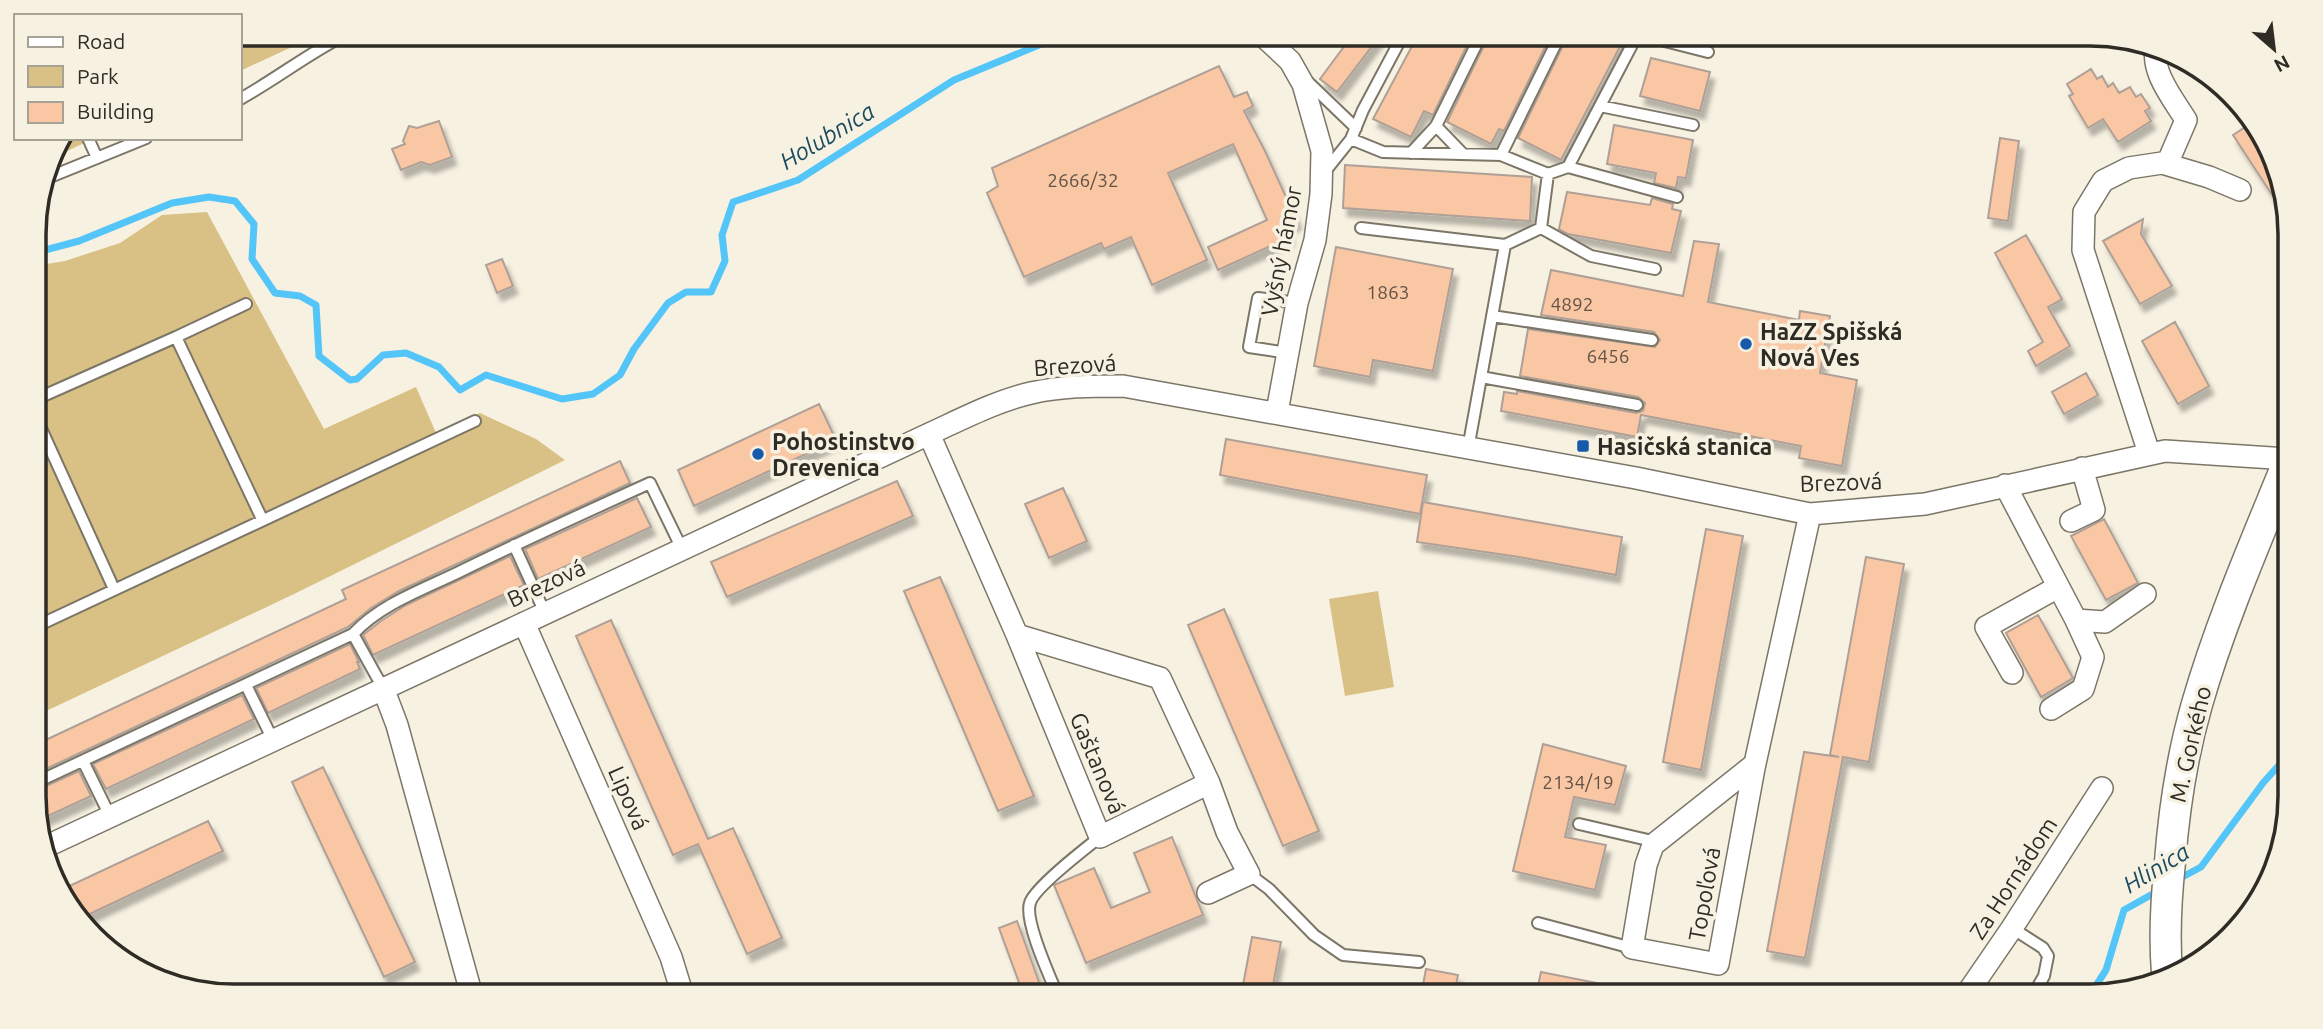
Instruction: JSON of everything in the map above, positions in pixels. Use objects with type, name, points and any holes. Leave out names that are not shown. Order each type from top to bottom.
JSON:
[{"type":"main road","name":"M. Gorkého","points":[[2166,966],[2166,896],[2174,815],[2183,761],[2196,706],[2216,643],[2278,488]]},
{"type":"street","name":"Vyšný hámor","points":[[1273,45],[1290,61],[1303,84],[1322,151],[1315,240],[1297,303],[1278,412]]},
{"type":"street","points":[[2154,57],[2158,70],[2186,120],[2167,164]]},
{"type":"street","points":[[2149,453],[2083,250],[2084,212],[2103,181],[2129,168],[2162,163],[2209,177],[2240,190]]},
{"type":"street","name":"Brezová","points":[[52,844],[929,434],[1030,393],[1090,386],[1123,386],[1636,478],[1810,514],[1925,504],[2165,451],[2278,459]]},
{"type":"street","name":"Gaštanová","points":[[929,434],[1017,635],[1100,837],[1209,783]]},
{"type":"street","points":[[2071,521],[2094,510],[2082,468]]},
{"type":"street","points":[[2004,485],[2094,657],[2083,690],[2051,709]]},
{"type":"street","name":"Topoľová","points":[[1632,948],[1718,964],[1755,764],[1810,514]]},
{"type":"street","points":[[2012,673],[1986,627],[2058,587]]},
{"type":"street","points":[[2076,620],[2105,622],[2145,594]]},
{"type":"street","name":"Lipová","points":[[523,623],[671,957],[679,984]]},
{"type":"street","points":[[1017,635],[1160,678],[1209,783],[1227,832],[1249,874],[1208,892]]},
{"type":"street","points":[[383,688],[397,725],[469,984]]},
{"type":"street","name":"Topoľová","points":[[1653,845],[1755,764]]},
{"type":"street","name":"Za Hornádom","points":[[1974,983],[2102,788]]},
{"type":"street","points":[[1632,948],[1646,865],[1653,845]]},
{"type":"lane","points":[[242,98],[325,45]]},
{"type":"lane","points":[[1322,176],[1353,133],[1398,45]]},
{"type":"lane","points":[[1412,153],[1436,125],[1476,45]]},
{"type":"lane","points":[[1501,155],[1555,45]]},
{"type":"lane","points":[[1568,167],[1632,45]]},
{"type":"lane","points":[[1680,45],[1708,52]]},
{"type":"lane","points":[[1294,69],[1353,133],[1383,152],[1501,155],[1548,174],[1568,167],[1677,197]]},
{"type":"lane","points":[[1600,106],[1693,125]]},
{"type":"lane","points":[[1436,125],[1463,154]]},
{"type":"lane","points":[[89,140],[97,159]]},
{"type":"lane","points":[[55,175],[141,140]]},
{"type":"lane","points":[[1541,228],[1548,174]]},
{"type":"lane","points":[[1361,228],[1505,245],[1541,228]]},
{"type":"lane","points":[[1541,228],[1591,256],[1655,269]]},
{"type":"lane","points":[[1468,449],[1505,245]]},
{"type":"lane","points":[[1288,353],[1249,347],[1258,298],[1297,303]]},
{"type":"lane","points":[[46,395],[246,304]]},
{"type":"lane","points":[[1492,316],[1652,340]]},
{"type":"lane","points":[[176,337],[262,519]]},
{"type":"lane","points":[[1481,377],[1637,405]]},
{"type":"lane","points":[[45,622],[475,421]]},
{"type":"lane","points":[[46,439],[114,589]]},
{"type":"lane","points":[[45,778],[353,634],[377,612],[650,483],[682,549]]},
{"type":"lane","points":[[514,545],[545,613]]},
{"type":"lane","points":[[353,634],[383,688]]},
{"type":"lane","points":[[246,685],[273,740]]},
{"type":"lane","points":[[83,761],[110,816]]},
{"type":"lane","points":[[1579,824],[1648,840],[1653,845]]},
{"type":"lane","points":[[1053,984],[1034,936],[1029,904],[1035,894],[1100,837]]},
{"type":"lane","points":[[1249,874],[1314,935],[1343,955],[1419,962]]},
{"type":"lane","points":[[1538,923],[1632,948]]},
{"type":"lane","points":[[2012,928],[2043,948],[2048,956],[2040,983]]},
{"type":"green space","points":[[242,45],[296,45],[242,70]]},
{"type":"green space","points":[[70,140],[91,140],[64,153]]},
{"type":"green space","points":[[207,212],[324,429],[416,387],[436,433],[480,413],[536,439],[565,460],[294,594],[45,711],[46,264],[65,261],[120,243],[162,215]]},
{"type":"green space","points":[[1378,591],[1394,687],[1345,696],[1329,599]]},
{"type":"building","points":[[1345,45],[1373,45],[1337,92],[1320,79]]},
{"type":"building","points":[[1413,45],[1467,45],[1433,115],[1424,111],[1411,137],[1373,119]]},
{"type":"building","points":[[1484,45],[1546,45],[1504,131],[1499,129],[1491,144],[1447,122]]},
{"type":"building","points":[[1563,45],[1621,45],[1561,160],[1518,138]]},
{"type":"building","points":[[1651,58],[1710,72],[1700,111],[1640,96]]},
{"type":"building","points":[[1219,66],[1234,97],[1247,92],[1253,106],[1244,111],[1297,221],[1286,227],[1290,237],[1218,270],[1208,247],[1267,220],[1233,144],[1168,173],[1207,260],[1152,285],[1131,237],[1104,249],[1101,243],[1024,277],[987,193],[998,186],[992,168]]},
{"type":"building","points":[[2091,69],[2097,79],[2102,76],[2108,87],[2113,83],[2119,93],[2130,87],[2136,97],[2141,94],[2150,108],[2145,111],[2151,121],[2118,142],[2103,119],[2088,128],[2069,96],[2073,94],[2067,84]]},
{"type":"building","points":[[439,121],[452,157],[430,165],[421,162],[401,170],[392,149],[405,144],[403,141],[409,126],[417,128]]},
{"type":"building","points":[[1614,125],[1693,140],[1686,178],[1678,177],[1676,188],[1654,183],[1656,173],[1607,164]]},
{"type":"building","points":[[2245,128],[2263,161],[2274,197],[2233,135]]},
{"type":"building","points":[[2000,138],[2019,141],[2008,221],[1988,218]]},
{"type":"building","points":[[1345,165],[1532,177],[1530,221],[1343,208]]},
{"type":"building","points":[[1567,192],[1650,205],[1652,198],[1673,204],[1672,209],[1681,211],[1671,253],[1568,234],[1559,229]]},
{"type":"building","points":[[2143,219],[2141,234],[2172,286],[2140,304],[2103,241]]},
{"type":"building","points":[[2026,235],[2062,299],[2048,307],[2070,346],[2036,366],[2028,351],[2043,342],[1995,253]]},
{"type":"building","points":[[1694,241],[1719,244],[1708,302],[1799,320],[1800,311],[1830,316],[1820,373],[1857,380],[1842,466],[1799,458],[1801,446],[1641,415],[1637,437],[1501,411],[1504,392],[1517,394],[1517,391],[1636,413],[1643,411],[1645,403],[1638,397],[1520,376],[1528,329],[1655,347],[1660,340],[1654,332],[1541,315],[1551,270],[1683,296]]},
{"type":"building","points":[[1336,247],[1453,269],[1433,371],[1373,360],[1370,377],[1314,366]]},
{"type":"building","points":[[502,259],[513,286],[497,293],[486,265]]},
{"type":"building","points":[[2175,322],[2209,386],[2178,404],[2142,341]]},
{"type":"building","points":[[2086,373],[2098,395],[2064,414],[2052,392]]},
{"type":"building","points":[[819,404],[836,440],[694,506],[678,470]]},
{"type":"building","points":[[1226,439],[1427,475],[1420,514],[1220,475]]},
{"type":"building","points":[[620,461],[630,483],[399,591],[371,608],[348,627],[45,769],[45,740],[346,599],[342,590]]},
{"type":"building","points":[[897,481],[913,516],[727,597],[711,562]]},
{"type":"building","points":[[1063,488],[1087,541],[1049,558],[1025,504]]},
{"type":"building","points":[[637,498],[651,527],[538,579],[525,549]]},
{"type":"building","points":[[1423,502],[1622,537],[1616,575],[1417,542]]},
{"type":"building","points":[[2104,519],[2138,583],[2106,600],[2071,536]]},
{"type":"building","points":[[1706,529],[1743,536],[1701,770],[1663,762]]},
{"type":"building","points":[[510,556],[524,585],[373,655],[363,635],[381,621],[406,605]]},
{"type":"building","points":[[1866,557],[1904,564],[1869,762],[1843,757],[1805,958],[1767,951],[1804,752],[1839,757],[1830,755]]},
{"type":"building","points":[[940,577],[1034,796],[998,811],[904,591]]},
{"type":"building","points":[[1224,609],[1319,831],[1283,846],[1188,625]]},
{"type":"building","points":[[2038,615],[2073,678],[2041,697],[2006,633]]},
{"type":"building","points":[[611,620],[708,839],[733,828],[782,938],[747,954],[698,844],[673,855],[576,636]]},
{"type":"building","points":[[350,644],[360,669],[268,713],[256,688]]},
{"type":"building","points":[[242,695],[254,719],[106,789],[93,764]]},
{"type":"building","points":[[1543,744],[1626,766],[1615,805],[1574,797],[1565,837],[1606,845],[1595,890],[1513,871]]},
{"type":"building","points":[[323,767],[415,962],[384,977],[292,782]]},
{"type":"building","points":[[79,771],[91,796],[47,817],[45,786]]},
{"type":"building","points":[[208,821],[223,851],[88,915],[69,886]]},
{"type":"building","points":[[1172,837],[1203,915],[1086,963],[1054,885],[1094,868],[1111,908],[1150,892],[1134,853]]},
{"type":"building","points":[[1017,921],[1040,984],[1019,984],[999,928]]},
{"type":"building","points":[[1252,937],[1281,942],[1273,983],[1243,983]]},
{"type":"building","points":[[1426,969],[1458,975],[1456,983],[1423,983]]},
{"type":"building","points":[[1541,972],[1598,983],[1539,983]]},
{"type":"waterway","name":"Holubnica","points":[[46,250],[79,241],[172,203],[209,197],[235,201],[254,224],[252,259],[275,293],[300,296],[316,305],[319,356],[350,380],[357,379],[383,355],[406,353],[439,367],[460,390],[486,375],[562,399],[593,394],[620,375],[634,349],[668,303],[686,292],[711,292],[725,261],[722,235],[733,202],[798,180],[954,80],[1039,45]]},
{"type":"waterway","name":"Hlinica","points":[[2175,881],[2201,867],[2278,766]]},
{"type":"waterway","name":"Hlinica","points":[[2098,983],[2106,970],[2124,910],[2158,891]]},
{"type":"place","name":"HaZZ Spišská Nová Ves","points":[[1746,344]]},
{"type":"place","name":"Hasičská stanica","points":[[1583,446]]},
{"type":"place","name":"Pohostinstvo Drevenica","points":[[758,454]]}]
